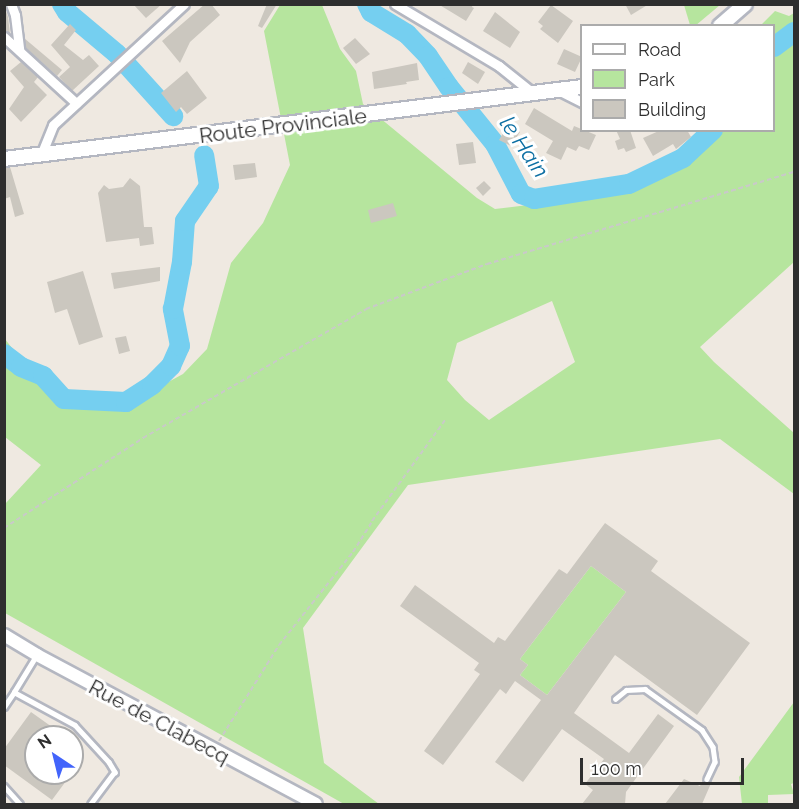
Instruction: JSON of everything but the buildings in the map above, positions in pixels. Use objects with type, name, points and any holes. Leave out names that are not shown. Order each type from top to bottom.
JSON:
[{"type":"main road","points":[[722,24],[745,4]]},
{"type":"main road","name":"Route Provinciale","points":[[4,159],[478,102],[580,87]]},
{"type":"street","points":[[11,4],[15,15],[19,50]]},
{"type":"street","points":[[41,155],[53,125],[184,4]]},
{"type":"street","points":[[395,4],[499,66],[534,94]]},
{"type":"street","points":[[4,37],[76,103]]},
{"type":"street","points":[[560,91],[580,101]]},
{"type":"street","name":"Rue de Clabecq","points":[[4,635],[213,751],[316,804]]},
{"type":"lane","points":[[4,706],[37,655]]},
{"type":"lane","points":[[615,699],[626,690],[645,689],[702,730],[713,747],[715,762],[707,779]]},
{"type":"lane","points":[[14,692],[75,724],[109,762],[115,772],[92,804]]},
{"type":"lane","points":[[4,786],[20,804]]},
{"type":"path","points":[[4,528],[143,438],[366,309],[487,264],[795,172]]},
{"type":"path","points":[[213,751],[279,645],[353,552],[372,520],[445,420]]},
{"type":"green space","points":[[684,4],[720,5],[697,24],[690,24]]},
{"type":"green space","points":[[280,5],[322,5],[340,49],[356,71],[363,104],[477,198],[495,209],[600,196],[711,142],[716,132],[775,132],[775,24],[762,24],[775,11],[789,16],[794,13],[794,262],[700,347],[794,433],[794,494],[720,439],[408,485],[303,628],[324,763],[379,804],[344,804],[5,613],[5,504],[41,465],[5,437],[5,339],[15,352],[19,374],[34,375],[56,399],[77,407],[117,410],[183,374],[207,349],[231,263],[263,223],[290,165],[264,31]],"holes":[[[552,301],[575,362],[489,420],[465,400],[447,380],[457,343]]]},
{"type":"green space","points":[[591,566],[626,592],[547,695],[520,675],[528,665],[520,659]]},
{"type":"green space","points":[[794,702],[794,783],[791,784],[794,794],[768,795],[768,804],[742,804],[739,777]]},
{"type":"waterway","name":"le Hain","points":[[62,4],[67,12],[117,54],[173,116]]},
{"type":"waterway","name":"le Hain","points":[[367,4],[371,12],[407,34],[428,56],[449,87],[495,144],[521,194],[534,199],[629,184],[683,158],[711,132]]},
{"type":"waterway","name":"le Hain","points":[[775,46],[794,32]]},
{"type":"waterway","name":"le Hain","points":[[4,354],[21,367],[43,376],[64,399],[126,402],[152,385],[171,366],[180,346],[173,309],[182,262],[185,221],[209,186],[204,155]]}]
